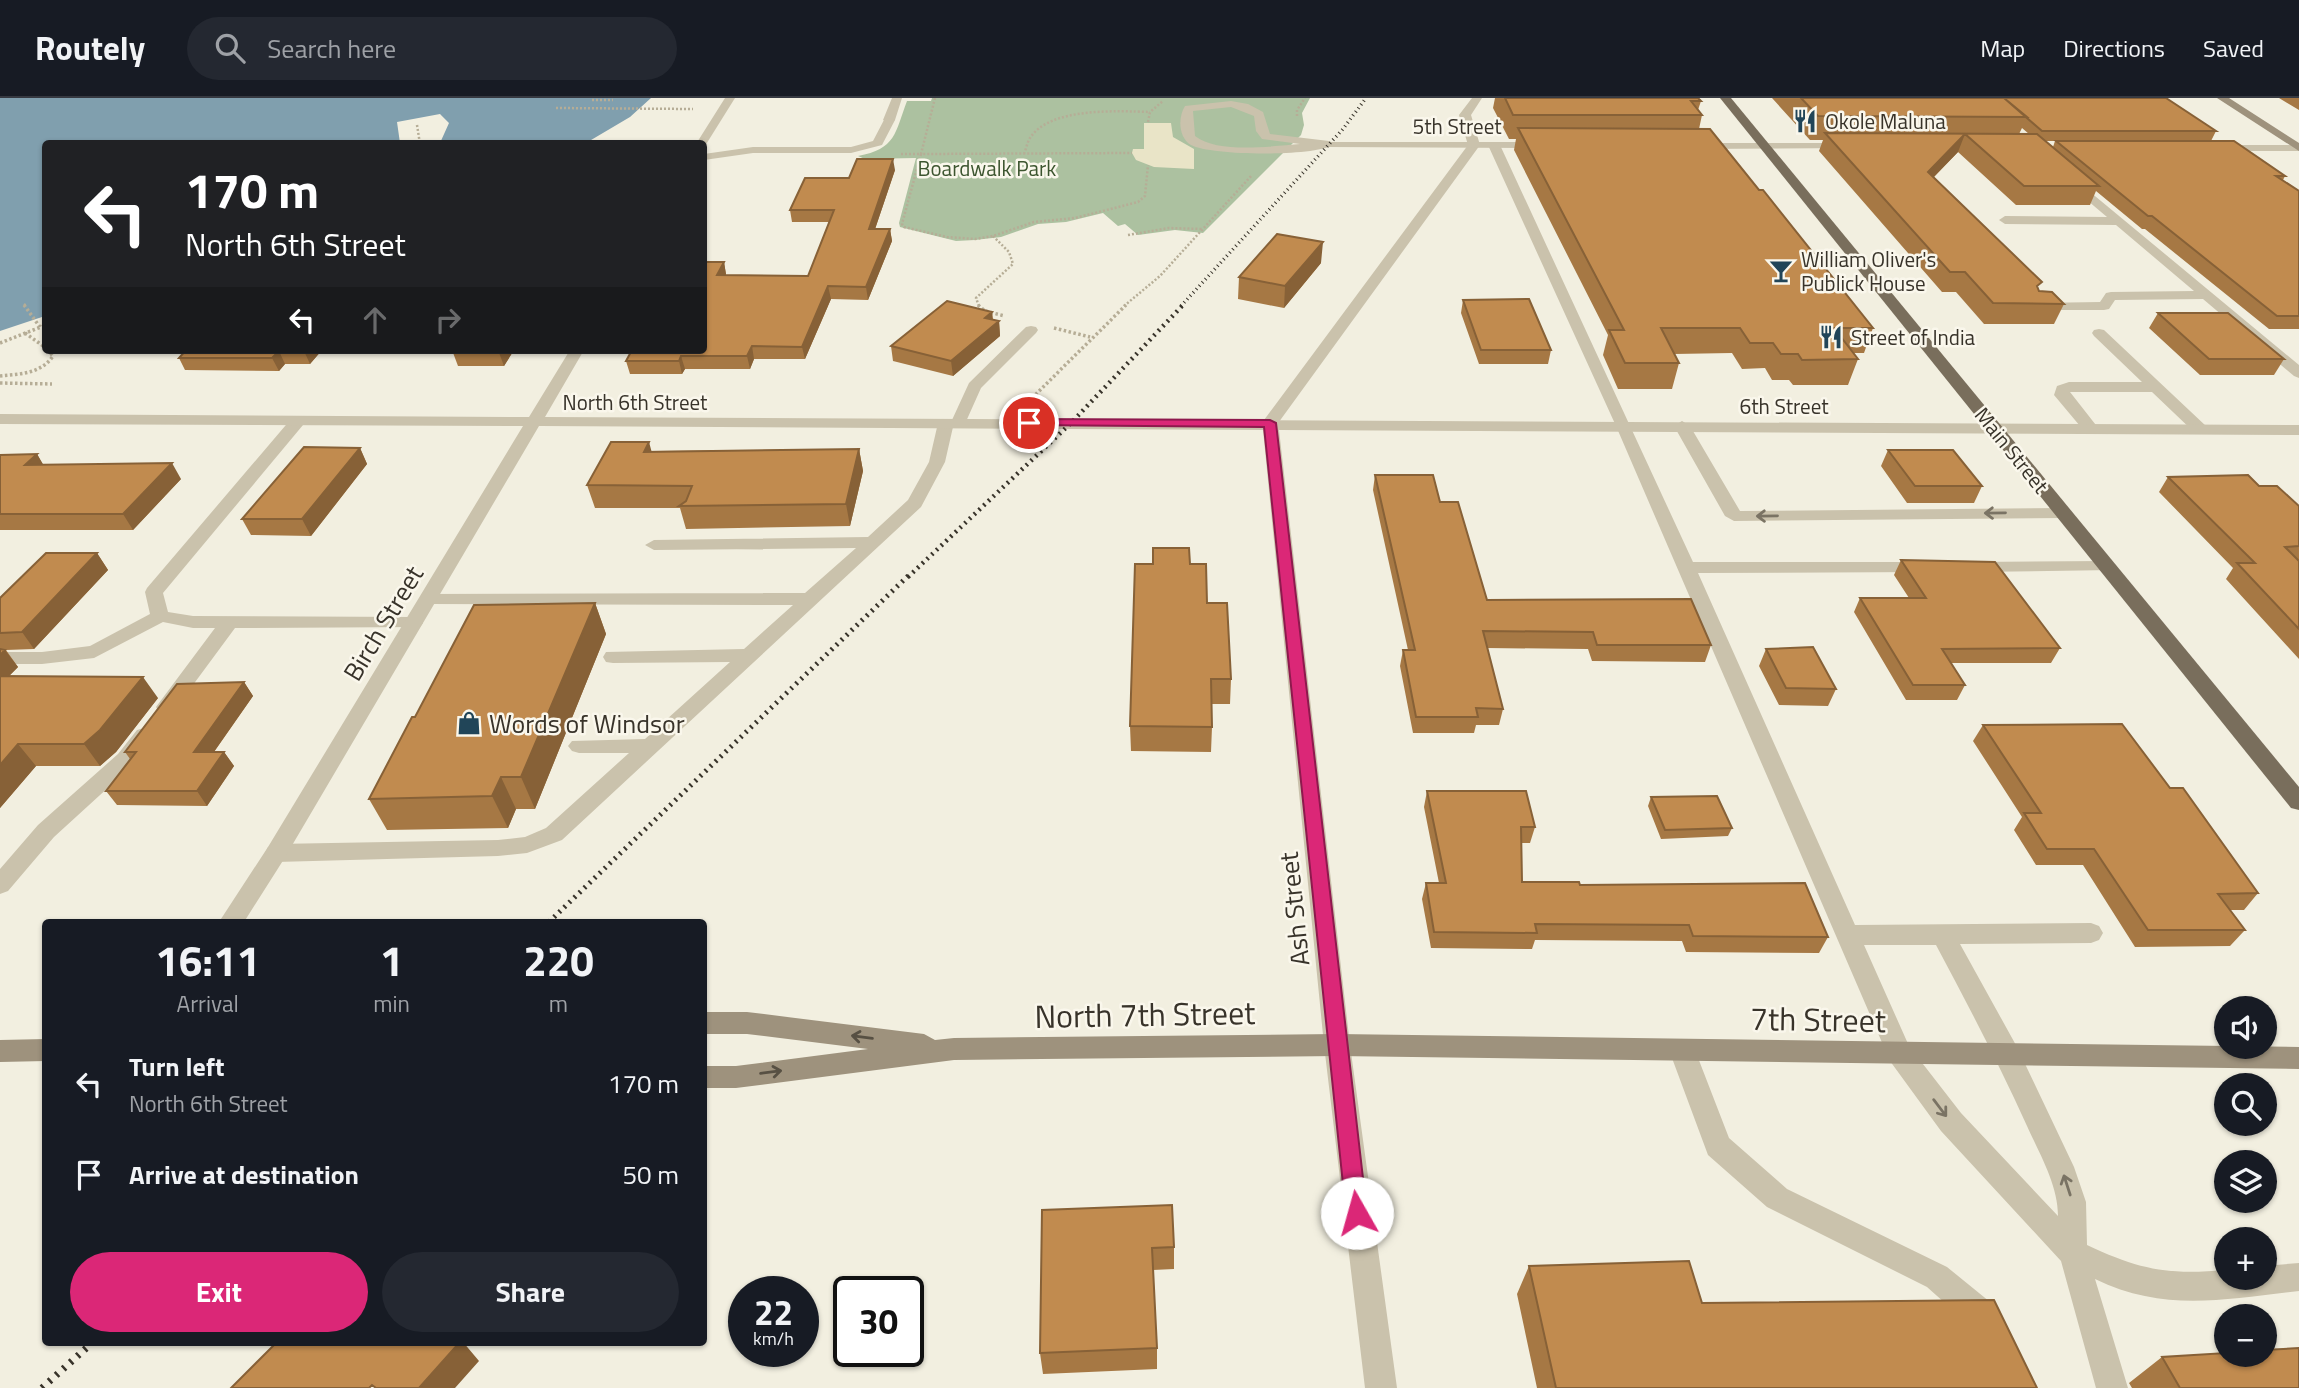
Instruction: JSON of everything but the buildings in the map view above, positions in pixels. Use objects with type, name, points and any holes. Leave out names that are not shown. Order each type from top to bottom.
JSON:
[{"type":"main road","name":"Main Street","points":[[1725,98],[2297,797]]},
{"type":"main road","points":[[2222,98],[2299,148]]},
{"type":"main road","name":"North 7th Street","points":[[707,1023],[747,1023],[954,1049]]},
{"type":"main road","name":"North 7th Street","points":[[707,1077],[736,1077],[954,1049],[1337,1045]]},
{"type":"main road","name":"7th Street","points":[[1337,1045],[2299,1058]]},
{"type":"main road","points":[[0,1051],[42,1050]]},
{"type":"street","points":[[704,140],[730,98]]},
{"type":"street","points":[[707,157],[753,150],[851,150],[878,143],[898,98]]},
{"type":"street","points":[[1270,423],[1474,145],[1465,115],[1477,98]]},
{"type":"street","points":[[1195,105],[1244,106],[1259,114],[1266,137],[1329,144],[1301,149],[1211,147],[1192,141],[1187,134],[1186,112],[1195,105]]},
{"type":"street","name":"5th Street","points":[[1329,144],[1550,145]]},
{"type":"street","points":[[1494,145],[1624,426],[1899,1054],[1951,1122],[2073,1253],[2116,1274],[2157,1286],[2196,1287],[2299,1278]]},
{"type":"street","points":[[1676,146],[1859,146]]},
{"type":"street","points":[[2206,148],[2299,148]]},
{"type":"street","points":[[2062,172],[2299,373]]},
{"type":"street","points":[[2006,220],[2119,221]]},
{"type":"street","points":[[2036,307],[2104,306],[2111,296],[2207,295]]},
{"type":"street","points":[[276,853],[498,848],[527,845],[554,834],[915,503],[937,462],[952,423],[975,386],[1031,330]]},
{"type":"street","points":[[2099,333],[2201,429]]},
{"type":"street","name":"Birch Street","points":[[233,919],[276,853],[575,354]]},
{"type":"street","points":[[2091,429],[2062,395],[2062,389],[2156,387]]},
{"type":"street","name":"North 6th Street","points":[[0,419],[533,423],[1270,423]]},
{"type":"street","points":[[160,616],[154,592],[297,422]]},
{"type":"street","name":"6th Street","points":[[1270,423],[2299,430]]},
{"type":"street","name":"Ash Street","points":[[1270,423],[1337,1045],[1381,1388]]},
{"type":"street","points":[[1682,426],[1734,516],[2063,513]]},
{"type":"street","points":[[654,545],[873,542]]},
{"type":"street","points":[[1685,568],[2107,566]]},
{"type":"street","points":[[429,598],[810,599]]},
{"type":"street","points":[[0,658],[42,658],[94,652],[160,616],[193,622],[413,624]]},
{"type":"street","points":[[0,885],[47,831],[126,759],[230,622]]},
{"type":"street","points":[[613,657],[750,655]]},
{"type":"street","points":[[579,746],[651,746]]},
{"type":"street","points":[[1847,935],[2091,933]]},
{"type":"street","points":[[1943,935],[2008,1055],[2060,1167],[2072,1202],[2073,1253],[2112,1388]]},
{"type":"street","points":[[1682,1051],[1718,1146],[1777,1198],[1937,1277],[1990,1323],[1996,1334]]},
{"type":"path","points":[[935,98],[902,223],[904,227],[961,239],[993,236],[1034,222],[1075,218],[1138,202],[1145,196],[1148,165]]},
{"type":"path","points":[[1148,122],[1155,105],[1170,98]]},
{"type":"path","points":[[592,100],[613,99]]},
{"type":"path","points":[[605,108],[613,99]]},
{"type":"path","points":[[556,108],[701,109]]},
{"type":"path","points":[[1024,154],[1025,146],[1037,131],[1065,117],[1097,111],[1150,112]]},
{"type":"path","points":[[417,125],[419,140]]},
{"type":"path","points":[[920,154],[1132,153]]},
{"type":"path","points":[[1008,423],[1091,337],[1160,276],[1254,173]]},
{"type":"path","points":[[1128,235],[1169,228],[1203,229]]},
{"type":"path","points":[[993,236],[1009,252],[1013,264],[979,293],[978,306],[985,311],[1012,318]]},
{"type":"path","points":[[0,342],[40,327],[24,304]]},
{"type":"path","points":[[1051,327],[1091,337]]},
{"type":"path","points":[[24,333],[42,346]]},
{"type":"path","points":[[0,376],[41,368],[51,361],[51,354]]},
{"type":"path","points":[[0,383],[52,383]]},
{"type":"green space","name":"Boardwalk Park","points":[[932,98],[1310,98],[1302,113],[1304,125],[1301,135],[1203,233],[1175,230],[1138,235],[1125,224],[1118,226],[1103,213],[1066,222],[1038,224],[1001,237],[956,241],[900,227],[916,158],[865,159],[858,156],[871,153],[887,144],[896,131],[907,101],[931,101]]},
{"type":"shaded area","points":[[1144,123],[1171,123],[1173,137],[1194,149],[1194,169],[1154,167],[1136,160],[1133,149],[1144,149]]},
{"type":"water","points":[[0,98],[651,98],[630,117],[591,140],[441,140],[449,123],[440,114],[397,122],[400,140],[42,140],[42,317],[0,331]]},
{"type":"railway","points":[[1181,306],[1343,129],[1366,98]]},
{"type":"railway","points":[[908,577],[1071,423],[1183,305]]},
{"type":"railway","points":[[552,919],[909,575]]},
{"type":"railway","points":[[42,1388],[89,1346]]},
{"type":"place","name":"Okole Maluna","points":[[1805,121]]},
{"type":"place","name":"William Oliver's Publick House","points":[[1781,271]]},
{"type":"place","name":"Street of India","points":[[1831,337]]},
{"type":"place","name":"Words of Windsor","points":[[469,723]]},
{"type":"route","points":[[1029,423],[1270,423],[1357,1213]]}]
